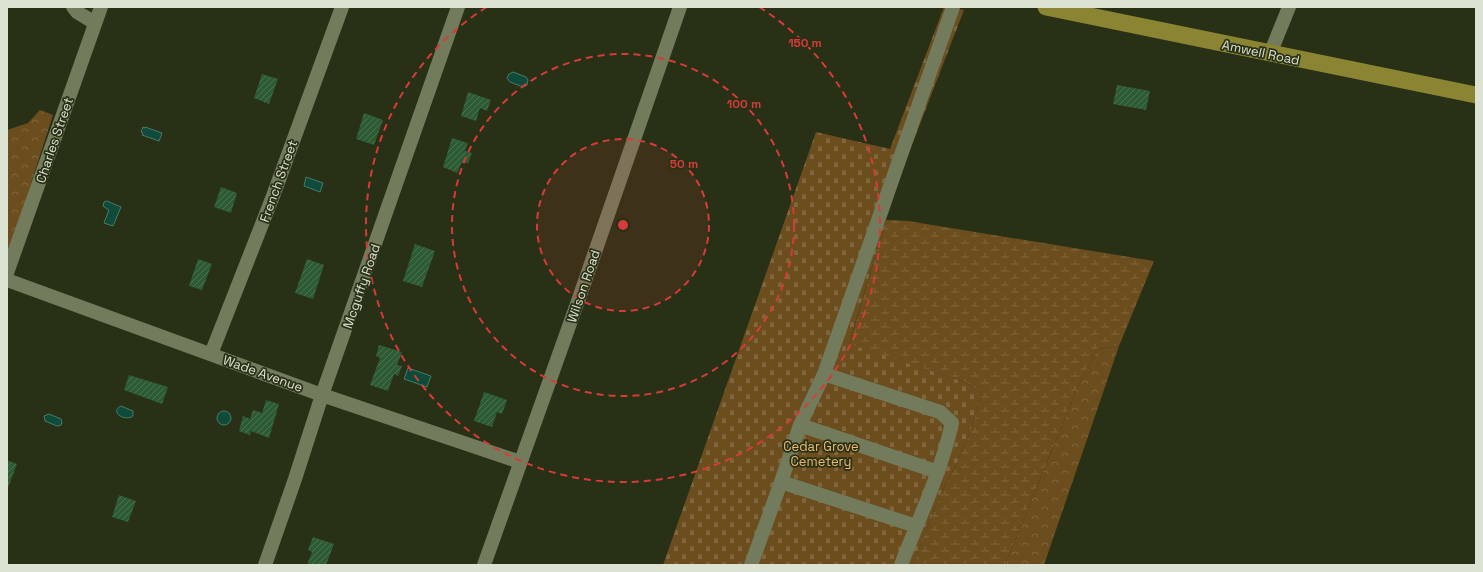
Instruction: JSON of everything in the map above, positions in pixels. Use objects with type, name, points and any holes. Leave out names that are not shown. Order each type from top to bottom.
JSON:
[{"type":"main road","name":"Amwell Road","points":[[1046,7],[1476,95]]},
{"type":"street","points":[[73,7],[77,12],[95,23]]},
{"type":"street","name":"Charles Street","points":[[7,273],[101,7]]},
{"type":"street","name":"French Street","points":[[211,354],[273,196],[342,7]]},
{"type":"street","name":"Mcguffy Road","points":[[265,565],[322,395],[458,7]]},
{"type":"street","name":"Wilson Road","points":[[484,565],[680,7]]},
{"type":"street","points":[[751,565],[800,426],[824,374],[952,7]]},
{"type":"street","points":[[1270,54],[1289,7]]},
{"type":"street","name":"Wade Avenue","points":[[7,280],[322,395],[520,462]]},
{"type":"street","points":[[824,374],[940,412],[952,423],[947,446],[938,472],[901,565]]},
{"type":"street","points":[[800,426],[938,472]]},
{"type":"street","points":[[781,482],[916,526]]},
{"type":"green space","name":"Cedar Grove Cemetery","points":[[944,7],[964,10],[905,163],[886,220],[849,344],[965,382],[982,393],[970,432],[956,465],[939,497],[913,565],[663,565],[816,132],[890,149]]},
{"type":"green space","points":[[40,110],[53,115],[7,258],[7,130],[28,123]]},
{"type":"green space","points":[[886,220],[908,221],[1154,261],[1119,346],[1097,349],[1076,391],[1005,565],[913,565],[939,497],[956,465],[970,432],[982,393],[965,382],[849,345]]},
{"type":"green space","points":[[1119,346],[1044,565],[1005,565],[1076,391],[1097,349]]},
{"type":"shaded area","points":[[513,72],[526,77],[528,80],[527,85],[523,87],[510,82],[507,78],[509,74]]},
{"type":"shaded area","points":[[143,127],[162,133],[159,141],[142,135],[143,133],[141,132]]},
{"type":"shaded area","points":[[306,177],[323,183],[320,192],[304,186]]},
{"type":"shaded area","points":[[107,201],[121,207],[113,226],[104,223],[109,210],[103,206],[104,202]]},
{"type":"shaded area","points":[[408,368],[431,376],[427,387],[404,379]]},
{"type":"shaded area","points":[[121,406],[133,411],[133,416],[126,418],[120,416],[117,411]]},
{"type":"shaded area","points":[[224,411],[229,413],[231,418],[229,423],[224,425],[219,423],[217,418],[219,413]]},
{"type":"shaded area","points":[[49,414],[61,419],[61,425],[57,426],[45,421],[44,416]]},
{"type":"building","points":[[262,74],[278,79],[269,104],[254,98]]},
{"type":"building","points":[[1117,85],[1150,91],[1146,110],[1113,104]]},
{"type":"building","points":[[468,92],[491,100],[487,111],[480,108],[476,121],[461,116]]},
{"type":"building","points":[[364,113],[383,120],[374,145],[356,139]]},
{"type":"building","points":[[452,138],[468,143],[465,151],[472,153],[468,163],[462,162],[457,173],[443,167]]},
{"type":"building","points":[[221,187],[237,193],[231,213],[214,207]]},
{"type":"building","points":[[415,244],[435,251],[422,287],[403,281]]},
{"type":"building","points":[[198,259],[212,264],[202,290],[189,286]]},
{"type":"building","points":[[307,259],[324,265],[313,299],[295,293]]},
{"type":"building","points":[[379,345],[402,352],[397,365],[402,366],[398,376],[394,374],[388,391],[370,385],[380,358],[376,356]]},
{"type":"building","points":[[129,375],[168,387],[162,404],[124,390]]},
{"type":"building","points":[[484,392],[507,400],[502,414],[497,412],[492,427],[474,421]]},
{"type":"building","points":[[266,400],[279,404],[269,438],[251,431],[250,435],[239,431],[243,416],[250,419],[253,410],[262,413]]},
{"type":"building","points":[[7,460],[17,464],[8,488],[7,487]]},
{"type":"building","points":[[119,495],[136,501],[128,522],[112,517]]},
{"type":"building","points":[[313,537],[334,544],[326,565],[307,565],[312,552],[308,550]]}]
